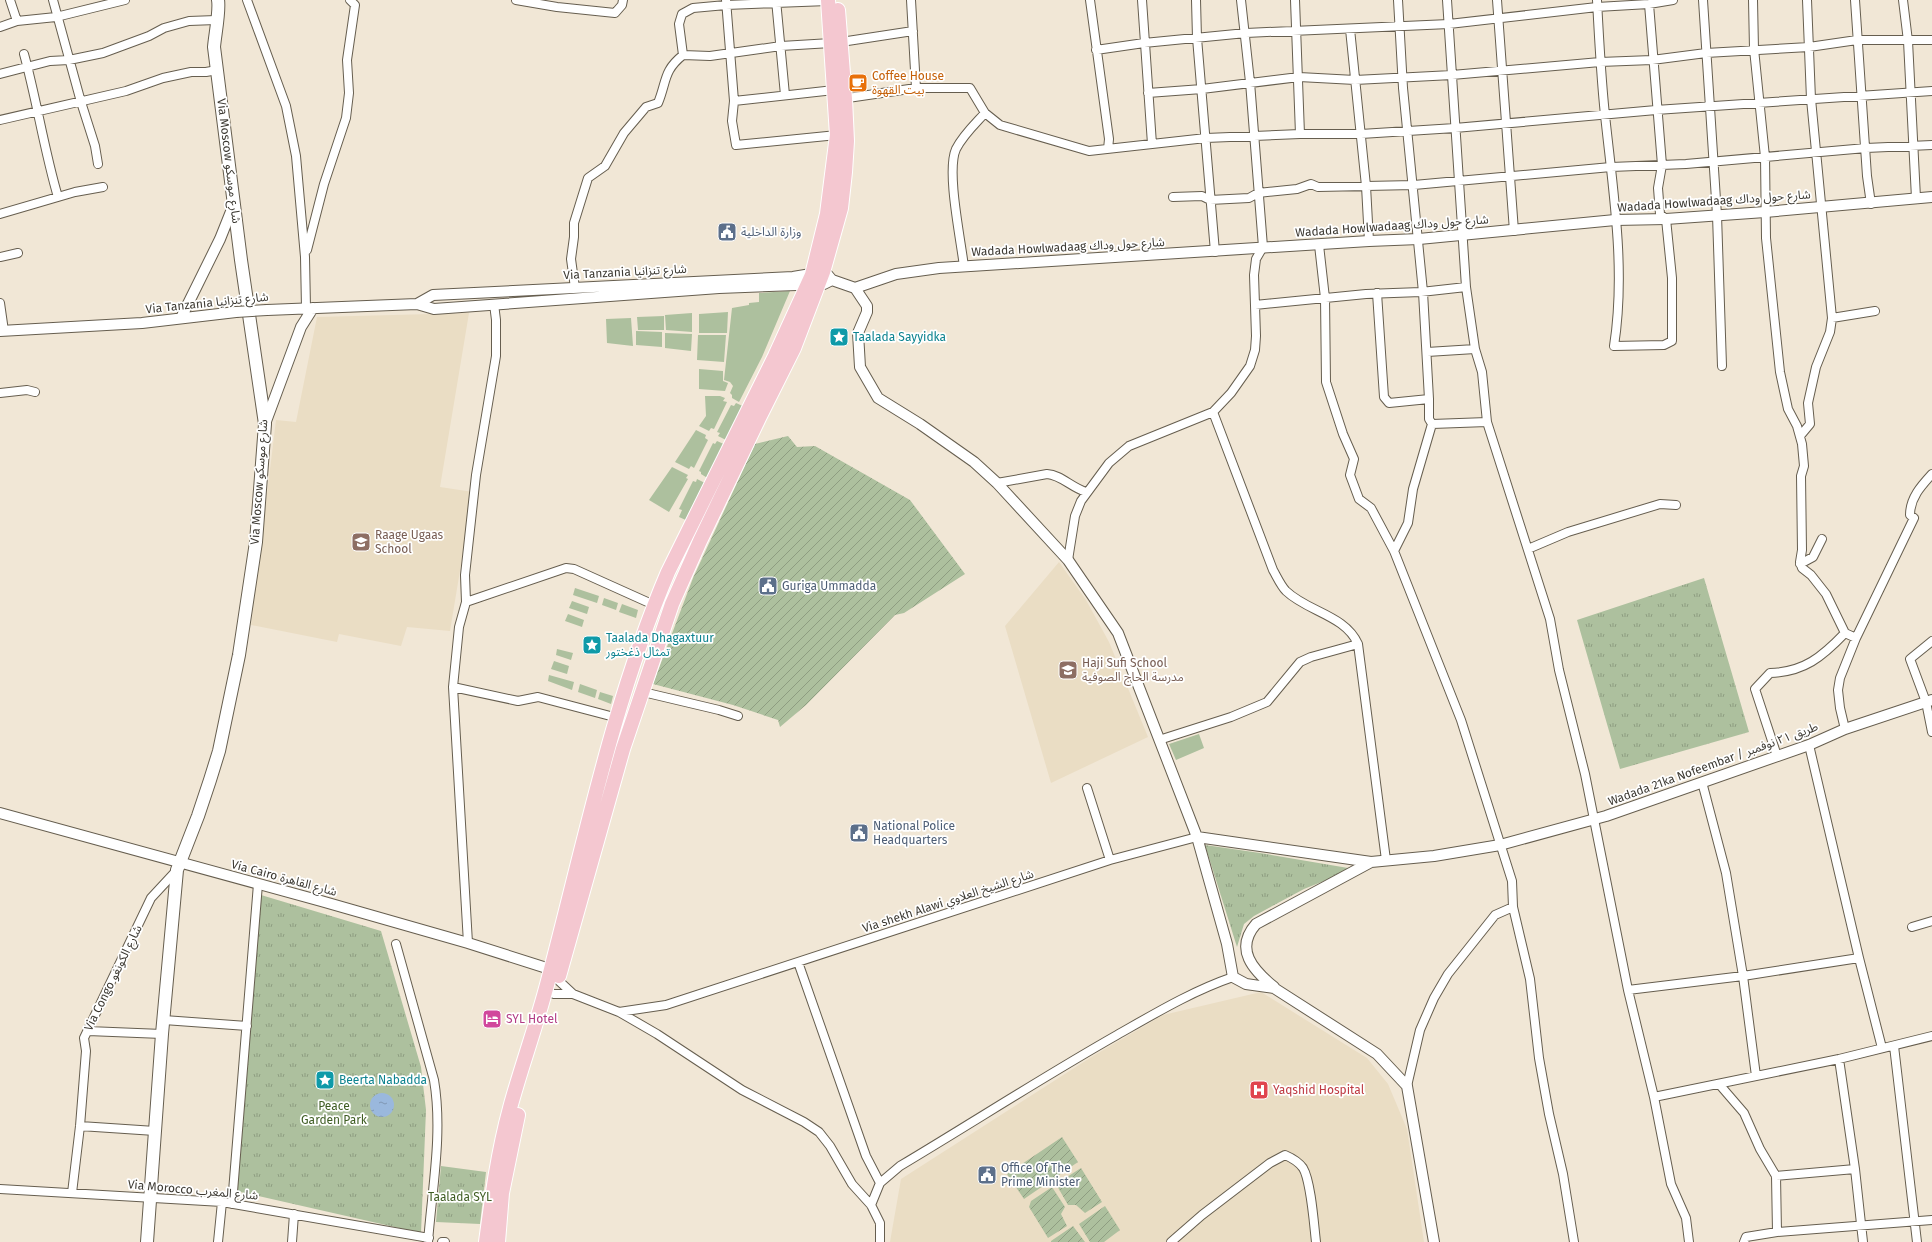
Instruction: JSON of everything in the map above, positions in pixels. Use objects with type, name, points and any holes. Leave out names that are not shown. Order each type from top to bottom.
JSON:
[{"type":"highway","points":[[819,279],[837,135],[838,96],[836,43],[831,0]]},
{"type":"highway","points":[[555,975],[618,718],[635,660],[654,605],[668,572],[753,415],[819,279],[842,201],[846,141],[838,96]]},
{"type":"highway","points":[[486,1242],[497,1165],[623,749],[672,604],[753,415]]},
{"type":"highway","points":[[635,660],[652,661]]},
{"type":"highway","points":[[498,1242],[502,1193],[514,1110]]},
{"type":"main road","name":"Via Moscow شارع موسكو","points":[[178,866],[198,816],[219,751],[239,655],[256,542],[266,424],[241,260],[214,47],[216,20],[219,7],[218,0]]},
{"type":"main road","points":[[147,1242],[162,1034],[178,866]]},
{"type":"street","points":[[10,0],[17,21]]},
{"type":"street","points":[[53,0],[59,16],[69,60],[95,146],[98,164]]},
{"type":"street","points":[[0,27],[17,21],[59,16],[125,0]]},
{"type":"street","points":[[247,0],[286,106],[296,156],[309,308],[266,424]]},
{"type":"street","points":[[305,257],[324,184],[346,118],[350,93],[347,60],[350,28],[355,12],[355,5],[350,0]]},
{"type":"street","points":[[516,0],[550,6],[615,13],[622,5],[624,0]]},
{"type":"street","points":[[683,55],[680,24],[682,14],[693,8],[726,2],[831,0]]},
{"type":"street","points":[[911,0],[916,88]]},
{"type":"street","points":[[1090,0],[1109,138],[1108,149]]},
{"type":"street","points":[[1142,0],[1152,144]]},
{"type":"street","points":[[1196,0],[1197,38],[1215,252]]},
{"type":"street","points":[[1068,560],[1076,516],[1086,492],[1109,462],[1129,446],[1213,412],[1232,394],[1250,366],[1255,350],[1254,274],[1256,259],[1263,248],[1246,33],[1241,0]]},
{"type":"street","points":[[1295,0],[1300,134]]},
{"type":"street","points":[[1394,551],[1408,523],[1413,489],[1432,424],[1429,419],[1423,292],[1403,76],[1398,0]]},
{"type":"street","points":[[1448,0],[1459,182],[1464,235],[1466,287],[1475,349],[1482,372],[1487,422],[1550,619],[1559,670],[1586,774],[1628,990],[1654,1097],[1671,1184],[1686,1218],[1689,1242]]},
{"type":"street","points":[[1497,0],[1514,231]]},
{"type":"street","points":[[1096,50],[1144,43],[1246,33],[1400,27],[1498,20],[1597,4],[1649,4],[1673,0]]},
{"type":"street","points":[[1702,0],[1717,215],[1722,366]]},
{"type":"street","points":[[1753,0],[1754,49],[1764,157],[1765,212],[1780,372],[1788,409],[1800,436],[1804,466],[1802,476],[1802,550],[1800,564],[1826,594],[1845,633],[1856,638]]},
{"type":"street","points":[[1800,436],[1810,424],[1808,403],[1816,367],[1830,332],[1832,318],[1820,207],[1817,153],[1811,99],[1807,0]]},
{"type":"street","points":[[1855,0],[1856,40],[1870,204]]},
{"type":"street","points":[[1903,0],[1908,41],[1916,198]]},
{"type":"street","points":[[777,1],[785,96]]},
{"type":"street","points":[[726,2],[734,101],[732,121],[736,145],[837,135]]},
{"type":"street","points":[[1597,4],[1600,62],[1611,167],[1619,281],[1618,322],[1614,346],[1664,345],[1672,341],[1672,278],[1666,219],[1660,214],[1658,188],[1662,165],[1656,110],[1649,4]]},
{"type":"street","points":[[0,74],[50,61],[69,60],[103,53],[149,36],[164,28],[189,21],[216,20]]},
{"type":"street","points":[[1350,29],[1366,186],[1369,241]]},
{"type":"street","points":[[575,288],[571,259],[574,223],[588,178],[605,166],[624,134],[646,107],[658,103],[667,70],[672,63],[683,55],[710,56],[780,46],[836,43],[913,32]]},
{"type":"street","points":[[1148,93],[1202,89],[1299,77],[1355,80],[1403,76],[1452,75],[1600,62],[1652,60],[1754,49],[1809,47],[1856,40],[1932,40]]},
{"type":"street","points":[[24,54],[39,111],[44,148],[58,197]]},
{"type":"street","points":[[0,120],[126,91],[163,78],[191,72],[217,70]]},
{"type":"street","points":[[734,101],[785,96],[838,96],[916,88],[970,88],[985,112],[1000,125],[1089,152],[1206,138],[1300,134],[1361,134],[1456,128],[1507,122],[1656,110],[1932,91]]},
{"type":"street","points":[[964,267],[953,182],[953,160],[956,149],[964,136],[985,112]]},
{"type":"street","points":[[1173,197],[1202,196],[1210,200],[1250,198],[1258,193],[1297,189],[1311,184],[1318,187],[1414,185],[1611,167],[1662,165],[1866,148],[1932,145]]},
{"type":"street","points":[[0,214],[75,192],[103,187]]},
{"type":"street","name":"Wadada Howlwadaag شارع حول وداك","points":[[855,288],[896,274],[964,267],[1419,239],[1514,231],[1615,220],[1666,219],[1765,212],[1870,204],[1932,197]]},
{"type":"street","points":[[181,318],[220,239],[234,204]]},
{"type":"street","points":[[1319,245],[1325,298],[1326,382],[1343,434],[1354,459],[1350,475],[1359,499],[1371,508],[1394,551],[1461,720],[1512,881],[1513,907],[1530,979],[1539,1058],[1549,1114],[1563,1174],[1574,1242]]},
{"type":"street","points":[[0,257],[18,253]]},
{"type":"street","name":"Via Tanzania شارع تنزانيا","points":[[2,331],[142,323],[236,312],[267,310],[417,304],[434,309],[719,288],[819,279]]},
{"type":"street","name":"Via Tanzania شارع تنزانيا","points":[[417,304],[433,295],[819,279],[855,288]]},
{"type":"street","points":[[1255,305],[1377,293],[1423,292],[1466,287]]},
{"type":"street","points":[[855,288],[867,306],[867,312],[858,333],[860,367],[878,398],[920,424],[961,453],[997,483],[1068,560],[1118,633],[1197,837],[1227,944],[1233,977]]},
{"type":"street","points":[[550,290],[551,301]]},
{"type":"street","points":[[1377,293],[1384,397],[1389,403],[1429,399]]},
{"type":"street","points":[[0,303],[2,331]]},
{"type":"street","points":[[468,943],[453,687],[459,627],[466,602],[465,575],[476,476],[496,356],[496,320],[494,304]]},
{"type":"street","points":[[1832,318],[1875,311]]},
{"type":"street","points":[[1427,352],[1475,349]]},
{"type":"street","points":[[0,393],[27,390],[35,392]]},
{"type":"street","points":[[1213,412],[1273,570],[1285,590],[1295,598],[1337,621],[1354,634],[1358,644],[1386,860]]},
{"type":"street","points":[[1432,424],[1487,422]]},
{"type":"street","points":[[997,483],[1047,474],[1055,475],[1069,485],[1086,492]]},
{"type":"street","points":[[1845,729],[1838,690],[1842,673],[1856,638],[1914,518],[1910,515],[1910,509],[1917,491],[1932,474]]},
{"type":"street","points":[[1528,549],[1568,532],[1660,504],[1676,505]]},
{"type":"street","points":[[1800,564],[1813,557],[1822,539]]},
{"type":"street","points":[[466,602],[566,568],[574,569],[654,605]]},
{"type":"street","points":[[1777,756],[1755,689],[1770,673],[1792,671],[1813,661],[1834,645],[1845,633]]},
{"type":"street","points":[[1932,641],[1910,658],[1929,701],[1932,732]]},
{"type":"street","points":[[1159,740],[1230,717],[1267,702],[1300,662],[1311,657],[1358,644]]},
{"type":"street","points":[[453,687],[518,701],[538,697],[618,718]]},
{"type":"street","points":[[643,692],[738,716]]},
{"type":"street","name":"Wadada 21ka Nofeembar / طريق ٢١ نوفمبر","points":[[1372,862],[1434,856],[1500,844],[1594,819],[1809,745],[1845,729],[1929,701]]},
{"type":"street","points":[[1809,745],[1859,958],[1882,1048]]},
{"type":"street","points":[[1702,782],[1726,873],[1743,976],[1756,1076]]},
{"type":"street","points":[[1087,788],[1110,860]]},
{"type":"street","name":"Via Cairo شارع القاهرة","points":[[0,812],[178,866],[258,884],[468,943],[555,975],[573,994]]},
{"type":"street","points":[[1197,837],[1372,862]]},
{"type":"street","name":"Via shekh Alawi شارع الشيخ العلاوي","points":[[708,991],[1110,860],[1197,837]]},
{"type":"street","points":[[1372,862],[1256,924],[1248,932],[1245,944],[1249,958],[1258,973],[1274,988],[1377,1054],[1407,1086]]},
{"type":"street","name":"Via Congo شارع الكونغو","points":[[72,1193],[80,1126],[86,1051],[84,1038],[151,898],[178,866]]},
{"type":"street","points":[[232,1204],[258,884]]},
{"type":"street","points":[[1434,1242],[1407,1086],[1420,1030],[1434,998],[1448,974],[1495,915],[1513,907]]},
{"type":"street","points":[[1912,927],[1932,921]]},
{"type":"street","points":[[396,944],[438,1099],[432,1203],[428,1240]]},
{"type":"street","points":[[1628,990],[1743,976],[1859,958]]},
{"type":"street","points":[[798,962],[866,1156],[880,1183]]},
{"type":"street","points":[[871,1205],[880,1183],[900,1166],[1097,1046],[1202,988],[1233,977],[1246,984],[1274,988]]},
{"type":"street","name":"Via Cairo شارع القاهرة","points":[[550,992],[573,994],[619,1012],[666,1005],[708,991]]},
{"type":"street","points":[[619,1012],[657,1034],[742,1090],[804,1122],[819,1132],[830,1146],[852,1184],[871,1205],[880,1223],[882,1240]]},
{"type":"street","points":[[164,1020],[247,1026]]},
{"type":"street","points":[[88,1031],[162,1034]]},
{"type":"street","points":[[1654,1097],[1839,1059],[1932,1036]]},
{"type":"street","points":[[1894,1046],[1917,1242]]},
{"type":"street","points":[[1839,1059],[1855,1169],[1863,1242]]},
{"type":"street","points":[[1719,1084],[1744,1113],[1760,1149],[1776,1176],[1777,1232]]},
{"type":"street","points":[[80,1126],[155,1131]]},
{"type":"street","points":[[1171,1242],[1202,1215],[1270,1163],[1285,1155],[1293,1158],[1303,1168],[1309,1191],[1316,1242]]},
{"type":"street","points":[[1776,1176],[1855,1169]]},
{"type":"street","name":"Via Morocco شارع المغرب","points":[[0,1189],[222,1202],[294,1214],[428,1240]]},
{"type":"street","points":[[218,1242],[222,1202]]},
{"type":"street","points":[[292,1242],[294,1214]]},
{"type":"street","points":[[1744,1242],[1746,1237],[1777,1232],[1915,1220],[1932,1220]]},
{"type":"shaded area","points":[[469,313],[440,487],[473,492],[450,631],[407,627],[401,646],[339,634],[337,642],[251,625],[276,420],[296,422],[317,317]]},
{"type":"shaded area","points":[[1059,562],[1086,600],[1109,642],[1148,737],[1051,783],[1005,626]]},
{"type":"shaded area","points":[[1261,992],[1367,1058],[1388,1084],[1407,1129],[1424,1242],[890,1242],[901,1179],[1093,1056],[1163,1015]]},
{"type":"green space","points":[[790,291],[762,357],[739,402],[732,398],[730,393],[733,386],[730,382],[724,380],[732,308],[759,302],[759,293]]},
{"type":"green space","points":[[728,312],[727,333],[699,333],[699,314]]},
{"type":"green space","points":[[692,313],[692,332],[666,330],[665,315]]},
{"type":"green space","points":[[664,316],[664,330],[638,330],[637,317]]},
{"type":"green space","points":[[631,318],[633,346],[607,343],[606,319]]},
{"type":"green space","points":[[636,331],[662,332],[662,347],[636,345]]},
{"type":"green space","points":[[665,333],[692,334],[691,351],[665,348]]},
{"type":"green space","points":[[698,335],[726,335],[724,362],[697,360]]},
{"type":"green space","points":[[699,369],[723,371],[723,381],[728,383],[725,391],[699,389]]},
{"type":"green space","points":[[705,396],[720,396],[725,398],[723,401],[727,402],[714,429],[711,428],[709,431],[699,426],[706,416]]},
{"type":"green space","points":[[736,403],[745,407],[728,441],[718,436],[720,433],[717,432],[731,405],[734,406]]},
{"type":"green space","points":[[696,430],[706,435],[705,438],[708,440],[694,468],[691,466],[689,469],[675,462]]},
{"type":"green space","points":[[788,436],[797,447],[815,446],[910,500],[965,574],[904,613],[895,615],[806,705],[780,727],[778,720],[733,705],[653,684],[693,578],[755,444]]},
{"type":"green space","points":[[717,441],[726,445],[709,479],[699,471],[713,443],[715,444]]},
{"type":"green space","points":[[672,467],[688,475],[686,478],[688,479],[669,512],[649,500]]},
{"type":"green space","points":[[697,479],[707,484],[688,521],[679,517],[682,510],[679,509],[693,481],[696,482]]},
{"type":"green space","points":[[1704,578],[1749,732],[1620,769],[1577,620]]},
{"type":"green space","points":[[575,588],[599,596],[597,603],[573,595]]},
{"type":"green space","points":[[604,598],[618,603],[616,610],[602,605]]},
{"type":"green space","points":[[572,601],[589,607],[587,614],[569,608]]},
{"type":"green space","points":[[622,604],[638,610],[636,618],[619,612]]},
{"type":"green space","points":[[568,614],[584,620],[582,627],[565,621]]},
{"type":"green space","points":[[557,649],[573,653],[571,660],[556,655]]},
{"type":"green space","points":[[554,661],[569,666],[567,674],[551,669]]},
{"type":"green space","points":[[549,675],[574,682],[572,690],[548,681]]},
{"type":"green space","points":[[580,684],[597,690],[595,698],[578,692]]},
{"type":"green space","points":[[600,692],[613,696],[611,704],[598,699]]},
{"type":"green space","points":[[1199,734],[1204,748],[1176,760],[1169,744]]},
{"type":"green space","points":[[1205,845],[1354,869],[1304,889],[1254,916],[1244,924],[1237,947]]},
{"type":"green space","name":"Peace Garden Park","points":[[261,895],[381,931],[421,1067],[426,1110],[421,1233],[236,1191]]},
{"type":"green space","points":[[1062,1137],[1078,1162],[1024,1199],[1007,1174]]},
{"type":"green space","name":"Taalada SYL","points":[[441,1166],[486,1172],[480,1224],[436,1222]]},
{"type":"green space","points":[[1081,1168],[1102,1202],[1085,1213],[1076,1205],[1068,1205],[1056,1184]]},
{"type":"green space","points":[[1052,1187],[1065,1207],[1061,1214],[1067,1226],[1048,1238],[1029,1207],[1031,1201]]},
{"type":"green space","points":[[1105,1206],[1120,1230],[1104,1242],[1090,1242],[1079,1224]]},
{"type":"green space","points":[[1073,1226],[1085,1242],[1051,1242],[1051,1241]]},
{"type":"water","points":[[382,1093],[390,1097],[394,1105],[390,1113],[382,1117],[374,1113],[370,1105],[374,1097]]},
{"type":"place","name":"Coffee House بيت القهوة","points":[[858,83]]},
{"type":"place","name":"وزارة الداخلية","points":[[727,232]]},
{"type":"place","name":"Taalada Sayyidka","points":[[839,337]]},
{"type":"place","name":"Raage Ugaas School","points":[[361,542]]},
{"type":"place","name":"Guriga Ummadda","points":[[768,586]]},
{"type":"place","name":"Taalada Dhagaxtuur تمثال ذغختور","points":[[592,645]]},
{"type":"place","name":"Haji Sufi School مدرسة الحاج الصوفية","points":[[1068,670]]},
{"type":"place","name":"National Police Headquarters","points":[[859,833]]},
{"type":"place","name":"SYL Hotel","points":[[492,1019]]},
{"type":"place","name":"Beerta Nabadda","points":[[325,1080]]},
{"type":"place","name":"Yaqshid Hospital","points":[[1259,1090]]},
{"type":"place","name":"Office Of The Prime Minister","points":[[987,1175]]}]
